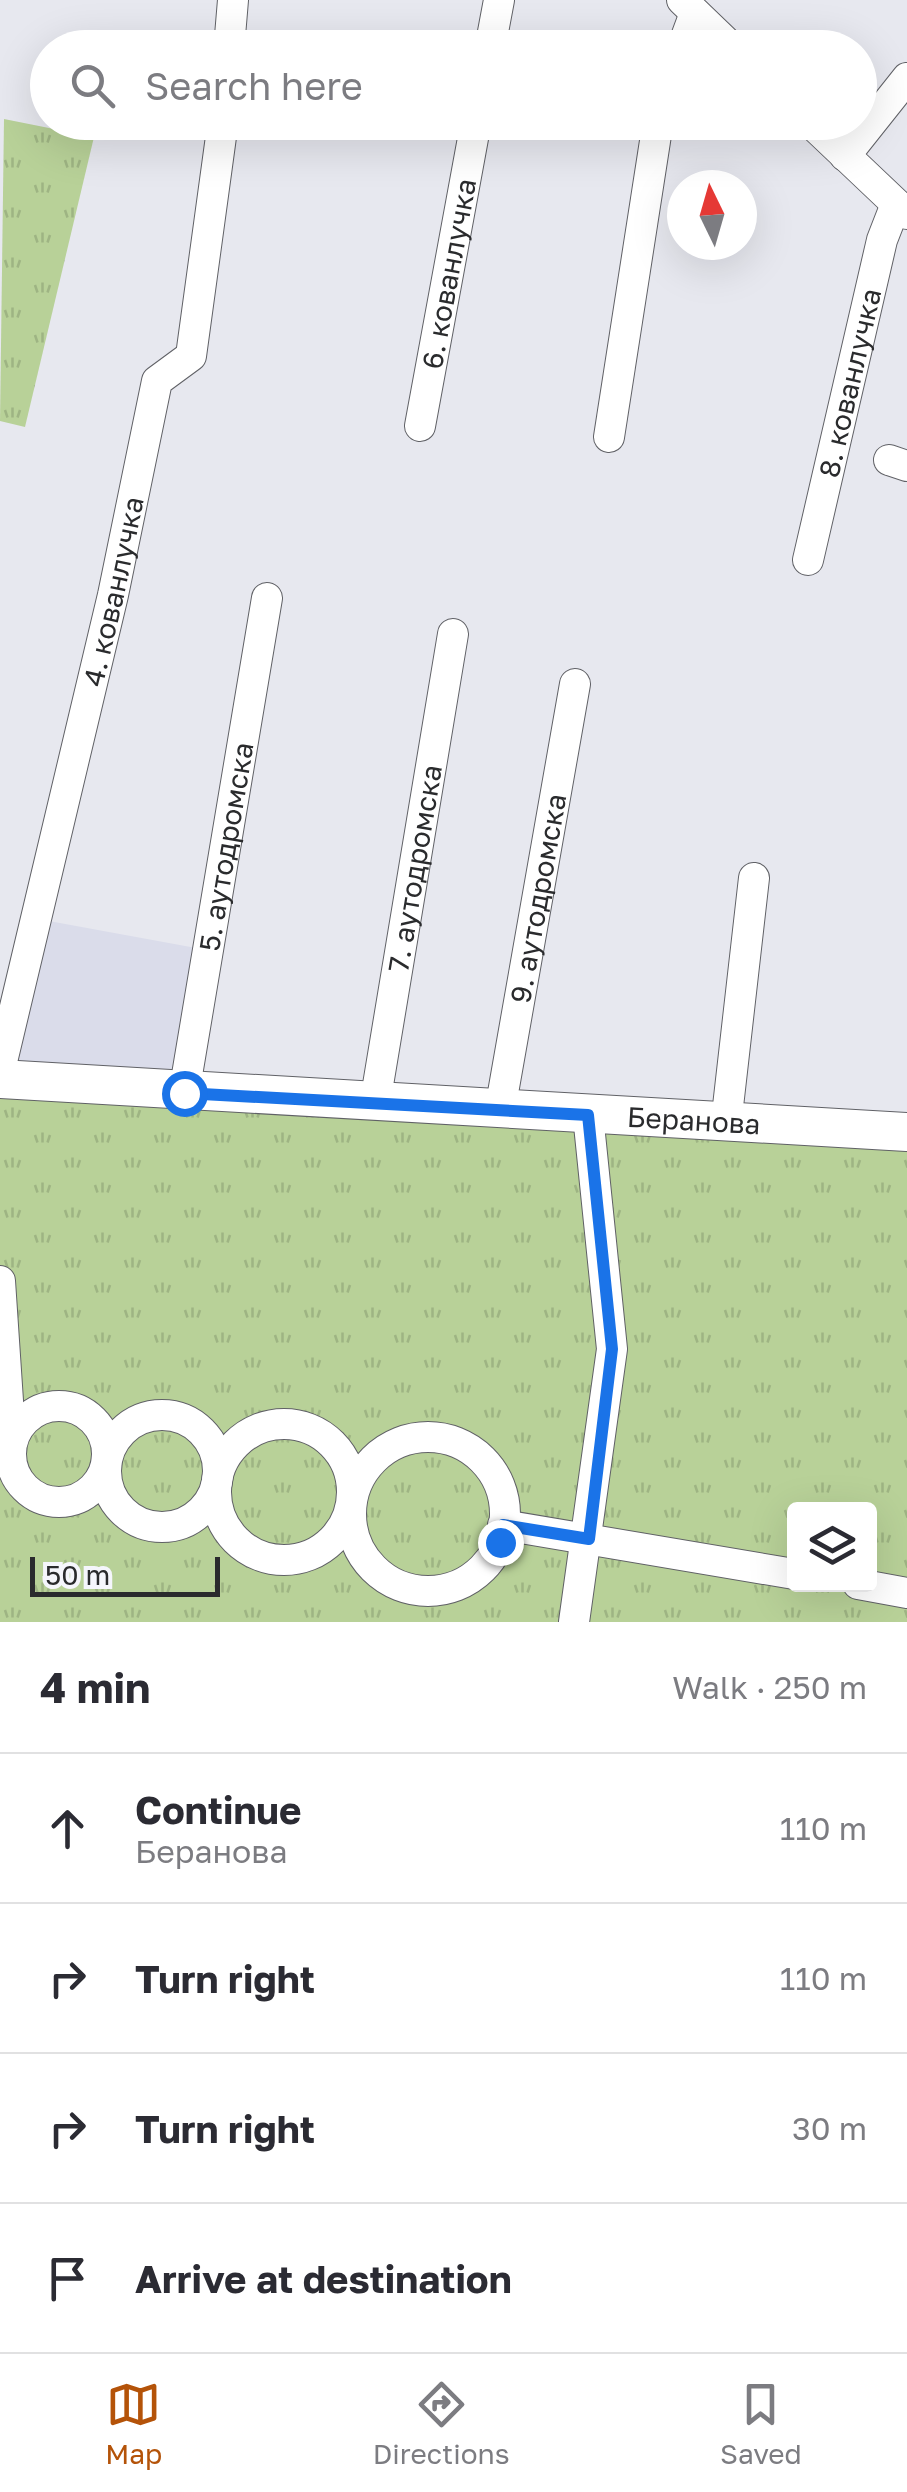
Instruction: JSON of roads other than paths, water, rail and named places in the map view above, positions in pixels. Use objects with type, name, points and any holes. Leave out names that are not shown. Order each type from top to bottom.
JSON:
[{"type":"main road","name":"Беранова","points":[[0,1079],[726,1124],[906,1124]]},
{"type":"street","points":[[230,30],[233,0]]},
{"type":"street","points":[[493,30],[499,0]]},
{"type":"street","points":[[689,6],[714,30]]},
{"type":"street","points":[[877,116],[907,78]]},
{"type":"street","name":"4. кованлучка","points":[[0,1070],[113,595],[157,381],[191,356],[220,140]]},
{"type":"street","name":"6. кованлучка","points":[[420,426],[473,140]]},
{"type":"street","points":[[608,437],[655,140]]},
{"type":"street","name":"8. кованлучка","points":[[808,560],[882,240],[902,208],[829,140]]},
{"type":"street","points":[[846,156],[859,140]]},
{"type":"street","name":"5. аутодромска","points":[[184,1093],[267,598]]},
{"type":"street","name":"7. аутодромска","points":[[375,1103],[453,634]]},
{"type":"street","name":"9. аутодромска","points":[[500,1110],[575,684]]},
{"type":"street","points":[[726,1124],[754,878]]},
{"type":"street","points":[[574,1622],[589,1539],[612,1349],[588,1115]]},
{"type":"street","points":[[0,1281],[11,1454],[22,1484],[50,1501],[67,1502],[96,1486],[108,1455],[128,1426],[144,1417],[179,1417],[207,1437],[215,1452],[216,1487],[217,1510],[227,1532],[243,1548],[264,1559],[288,1561],[320,1550],[345,1526],[352,1504],[358,1480],[372,1460],[392,1445],[416,1438],[442,1438],[468,1448],[488,1466],[501,1489],[500,1542],[486,1564],[466,1582],[443,1590],[418,1591],[394,1584],[374,1571],[359,1551],[351,1528],[352,1504],[346,1460],[323,1437],[293,1424],[271,1425],[233,1446],[221,1464],[216,1487],[192,1518],[156,1526],[121,1510],[106,1474],[108,1455],[100,1426],[76,1408],[23,1400],[14,1390],[6,1349]]},
{"type":"street","points":[[11,1454],[14,1438],[32,1414],[60,1406]]},
{"type":"street","points":[[503,1525],[787,1573]]},
{"type":"street","points":[[877,1587],[907,1593]]}]
